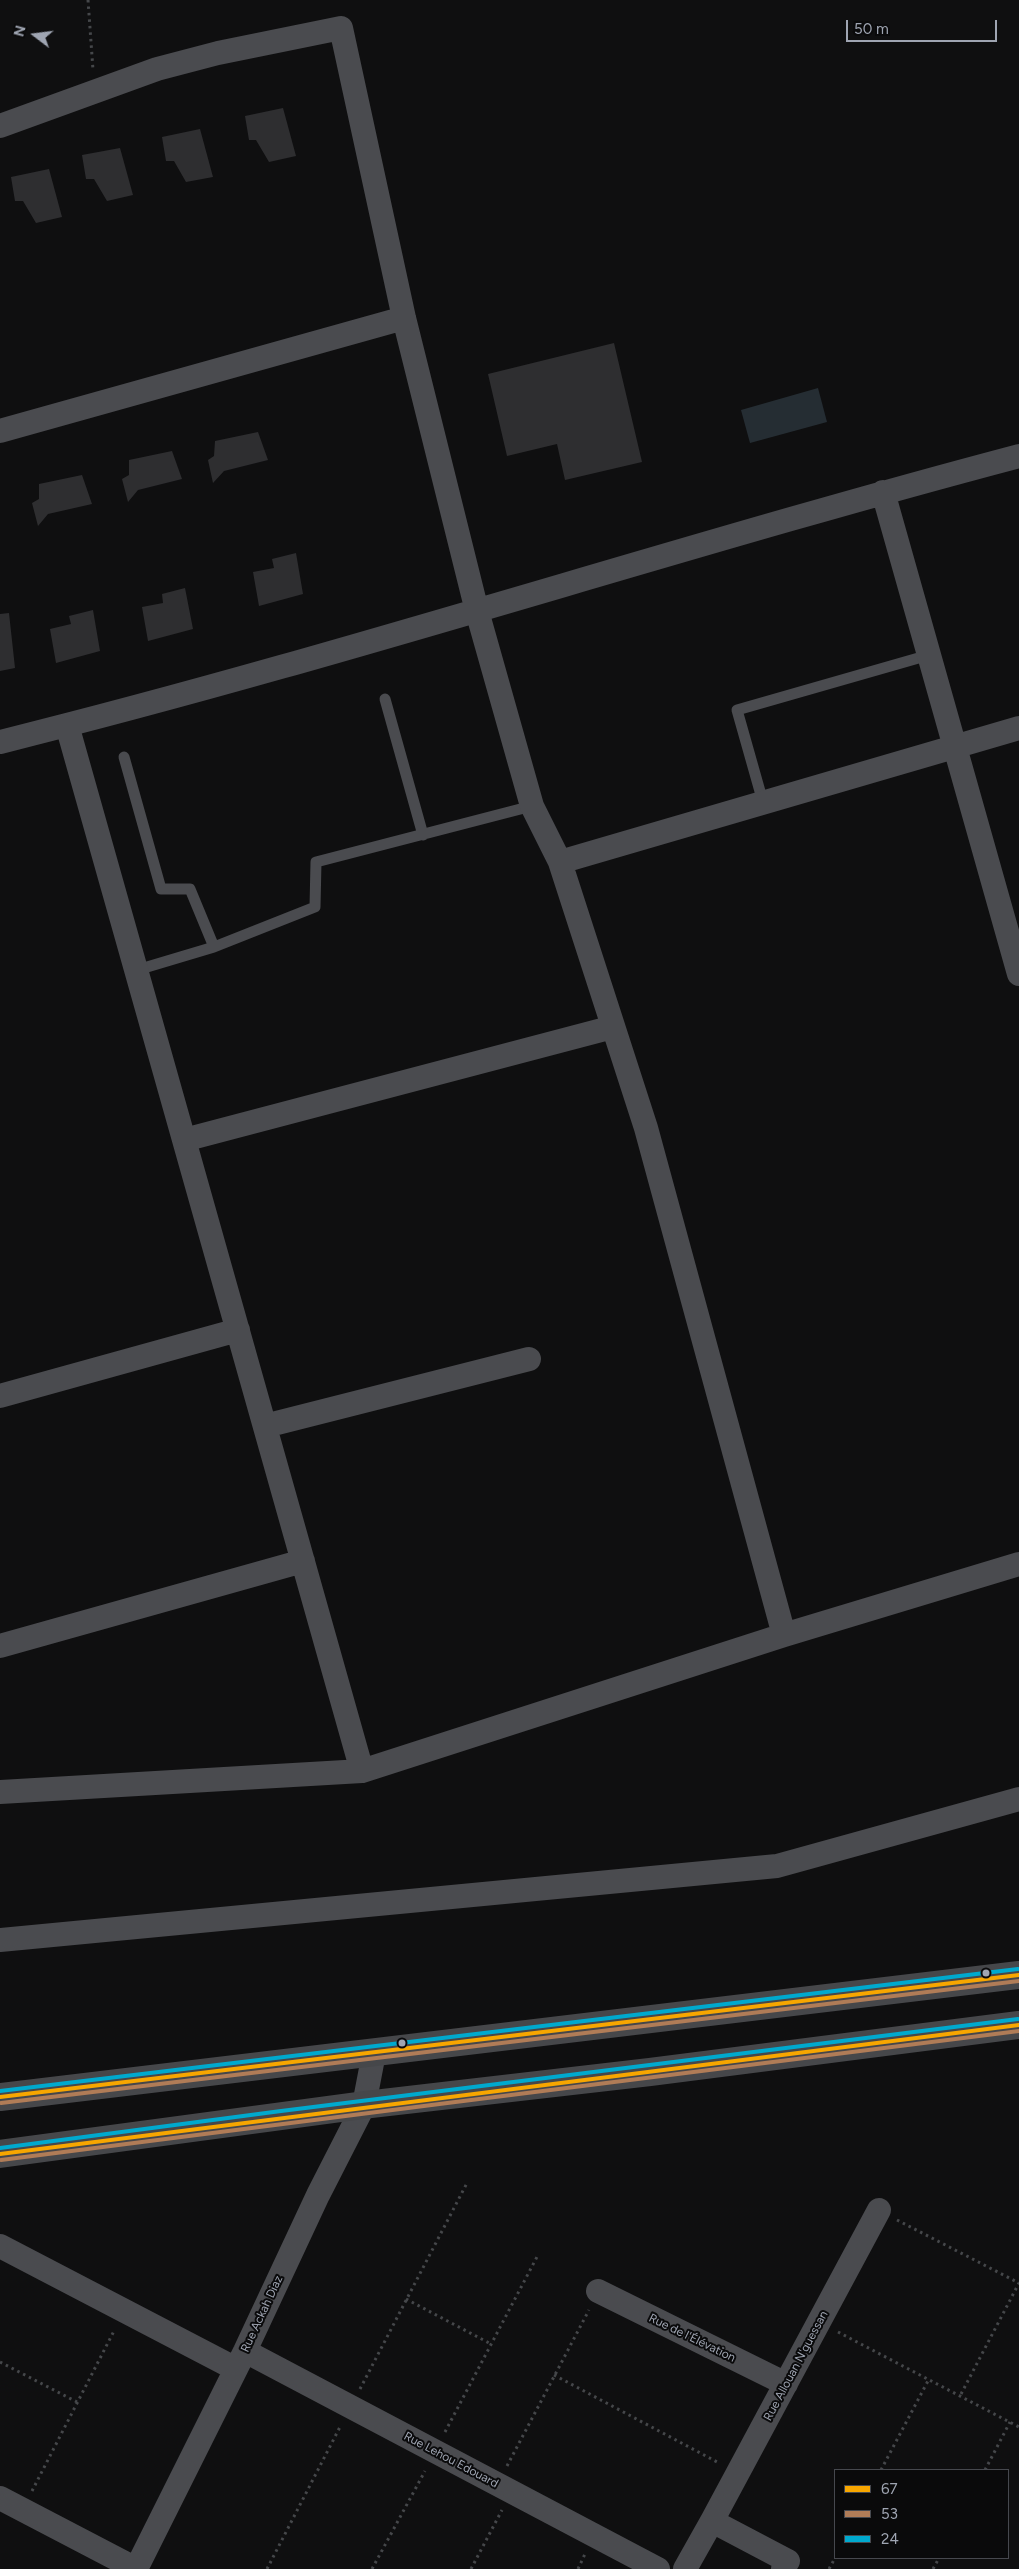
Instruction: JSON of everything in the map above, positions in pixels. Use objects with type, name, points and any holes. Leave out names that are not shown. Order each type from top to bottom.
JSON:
[{"type":"highway","points":[[0,2097],[644,2019],[1019,1976]]},
{"type":"highway","points":[[0,2154],[364,2105],[1019,2026]]},
{"type":"street","points":[[0,126],[157,69],[218,53],[341,28],[404,318],[476,611],[532,806],[560,862],[646,1128],[784,1635]]},
{"type":"street","points":[[0,431],[404,318]]},
{"type":"street","points":[[0,742],[476,611],[883,492],[1019,456]]},
{"type":"street","points":[[883,492],[1019,974]]},
{"type":"street","points":[[67,725],[362,1771]]},
{"type":"street","points":[[560,862],[1019,728]]},
{"type":"street","points":[[184,1140],[613,1027]]},
{"type":"street","points":[[0,1396],[238,1330]]},
{"type":"street","points":[[265,1426],[529,1359]]},
{"type":"street","points":[[0,1646],[303,1561]]},
{"type":"street","points":[[0,1792],[362,1771],[784,1635],[1019,1564]]},
{"type":"street","points":[[0,1940],[777,1866],[1019,1799]]},
{"type":"street","name":"Rue Ackah Diaz","points":[[136,2569],[240,2360],[318,2195],[364,2105],[374,2053]]},
{"type":"street","name":"Rue Allouan N'guessan","points":[[685,2569],[879,2210]]},
{"type":"street","name":"Rue Lehou Edouard","points":[[0,2246],[124,2311],[350,2407],[658,2569]]},
{"type":"street","name":"Rue de l'Élévation","points":[[598,2291],[786,2384]]},
{"type":"street","points":[[0,2498],[136,2569]]},
{"type":"street","points":[[712,2522],[791,2566]]},
{"type":"lane","points":[[763,802],[737,710],[928,655]]},
{"type":"lane","points":[[385,699],[423,835]]},
{"type":"lane","points":[[124,757],[161,890],[190,889],[214,947]]},
{"type":"lane","points":[[137,970],[214,947],[315,907],[316,862],[532,806]]},
{"type":"path","points":[[88,0],[95,91]]},
{"type":"path","points":[[266,2569],[468,2183]]},
{"type":"path","points":[[879,2210],[1019,2284],[960,2396]]},
{"type":"path","points":[[372,2569],[538,2255]]},
{"type":"path","points":[[472,2569],[504,2488],[554,2375],[598,2291]]},
{"type":"path","points":[[406,2299],[491,2344]]},
{"type":"path","points":[[22,2510],[124,2311]]},
{"type":"path","points":[[819,2322],[1019,2427]]},
{"type":"path","points":[[0,2362],[77,2402]]},
{"type":"path","points":[[554,2375],[738,2473]]},
{"type":"path","points":[[882,2469],[929,2379]]},
{"type":"path","points":[[986,2469],[1010,2422]]},
{"type":"shaded area","points":[[818,388],[827,422],[750,443],[741,410]]},
{"type":"building","points":[[283,108],[296,156],[269,162],[256,140],[249,140],[245,116]]},
{"type":"building","points":[[200,129],[213,177],[186,182],[174,161],[166,161],[162,137]]},
{"type":"building","points":[[120,148],[133,195],[107,201],[94,179],[86,179],[82,155]]},
{"type":"building","points":[[49,169],[62,217],[36,223],[23,201],[15,201],[11,177]]},
{"type":"building","points":[[614,343],[642,462],[565,480],[557,444],[507,456],[488,374]]},
{"type":"building","points":[[258,432],[268,460],[224,471],[213,483],[208,460],[214,456],[215,441]]},
{"type":"building","points":[[172,451],[182,479],[138,490],[128,502],[122,479],[129,475],[129,460]]},
{"type":"building","points":[[82,475],[92,504],[48,514],[38,526],[32,503],[39,499],[39,484]]},
{"type":"building","points":[[296,553],[303,594],[259,606],[253,572],[274,568],[272,559]]},
{"type":"building","points":[[185,588],[193,629],[148,641],[142,607],[163,603],[162,594]]},
{"type":"building","points":[[93,610],[100,651],[56,663],[50,629],[71,624],[69,616]]},
{"type":"building","points":[[9,613],[15,668],[0,671],[0,614]]},
{"type":"transit line","name":"24","points":[[0,2091],[1018,1969]]},
{"type":"transit line","name":"67","points":[[0,2097],[1019,1975]]},
{"type":"transit line","name":"53","points":[[1,2103],[1019,1981]]},
{"type":"transit line","name":"24","points":[[0,2148],[382,2098],[1018,2019]]},
{"type":"transit line","name":"67","points":[[0,2154],[382,2104],[1019,2025]]},
{"type":"transit line","name":"53","points":[[1,2160],[1019,2031]]}]
